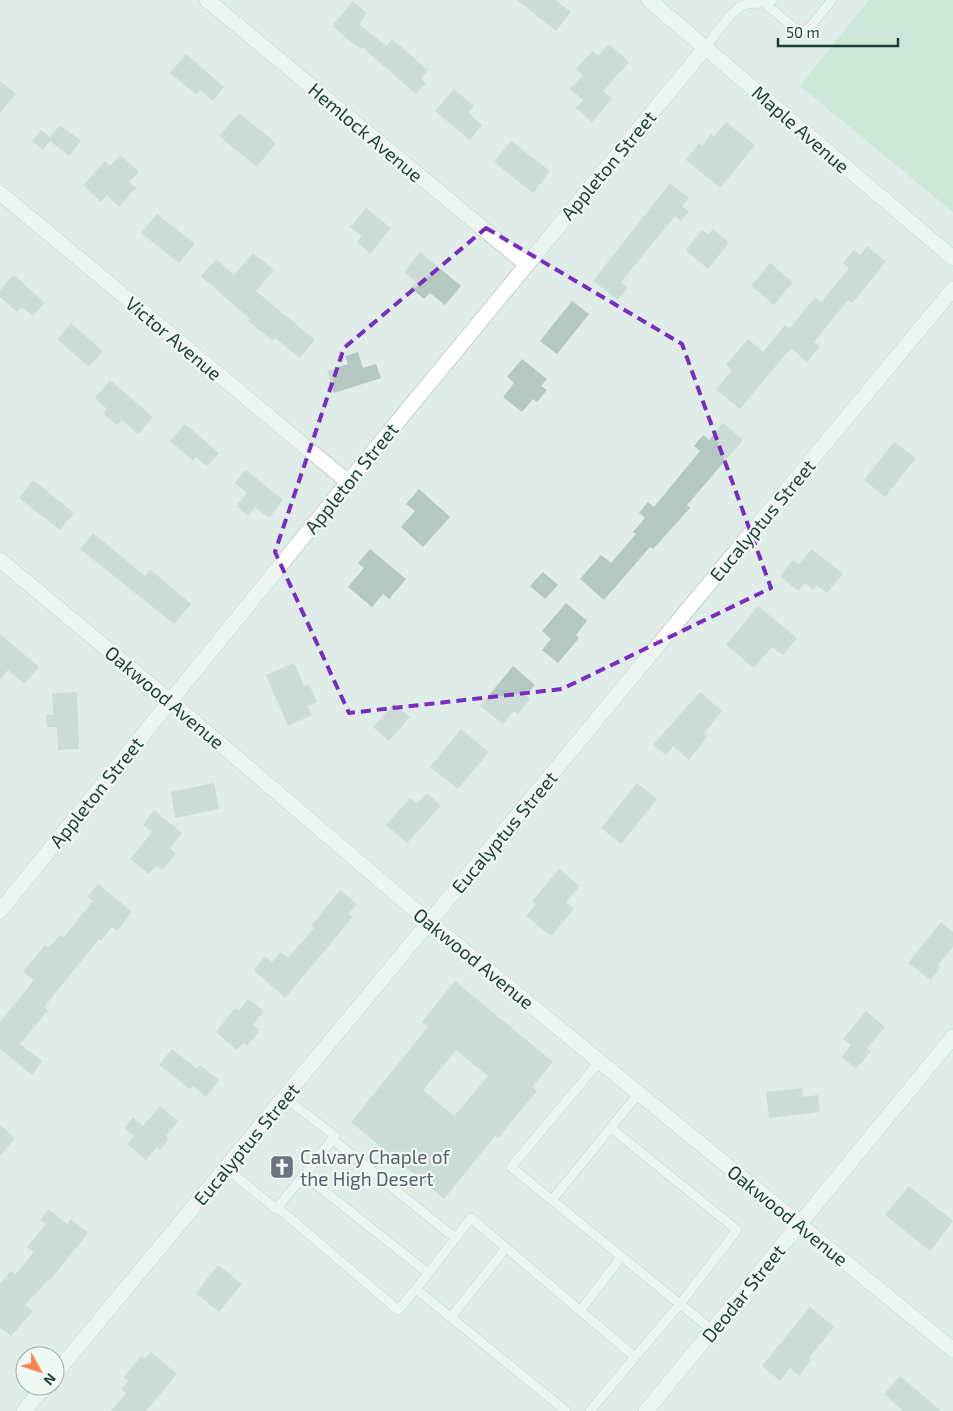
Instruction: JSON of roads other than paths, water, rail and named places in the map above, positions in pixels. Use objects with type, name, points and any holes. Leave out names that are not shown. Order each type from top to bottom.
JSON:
[{"type":"street","name":"Hemlock Avenue","points":[[207,0],[526,264]]},
{"type":"street","name":"Maple Avenue","points":[[649,0],[953,258]]},
{"type":"street","name":"Appleton Street","points":[[0,911],[526,264],[706,47]]},
{"type":"street","name":"Victor Avenue","points":[[0,193],[348,482]]},
{"type":"street","name":"Eucalyptus Street","points":[[65,1362],[953,289]]},
{"type":"street","name":"Oakwood Avenue","points":[[0,560],[170,701],[430,922],[953,1350]]},
{"type":"street","name":"Deodar Street","points":[[646,1411],[953,1037]]},
{"type":"street","points":[[24,1411],[37,1396]]},
{"type":"lane","points":[[706,47],[729,17],[743,6],[752,3],[769,2],[796,29],[803,31],[809,28],[832,0]]},
{"type":"lane","points":[[600,1061],[511,1167],[712,1330]]},
{"type":"lane","points":[[552,1200],[639,1093]]},
{"type":"lane","points":[[277,1207],[335,1136],[284,1097]]},
{"type":"lane","points":[[590,1411],[680,1304],[737,1230],[611,1128]]},
{"type":"lane","points":[[332,1139],[455,1238]]},
{"type":"lane","points":[[226,1168],[276,1209],[277,1207],[398,1310],[471,1218],[635,1357]]},
{"type":"lane","points":[[304,1175],[428,1273]]},
{"type":"lane","points":[[451,1318],[506,1248]]},
{"type":"lane","points":[[580,1311],[622,1257]]},
{"type":"lane","points":[[416,1289],[566,1411]]},
{"type":"place","name":"Calvary Chaple of the High Desert","points":[[282,1167]]}]
